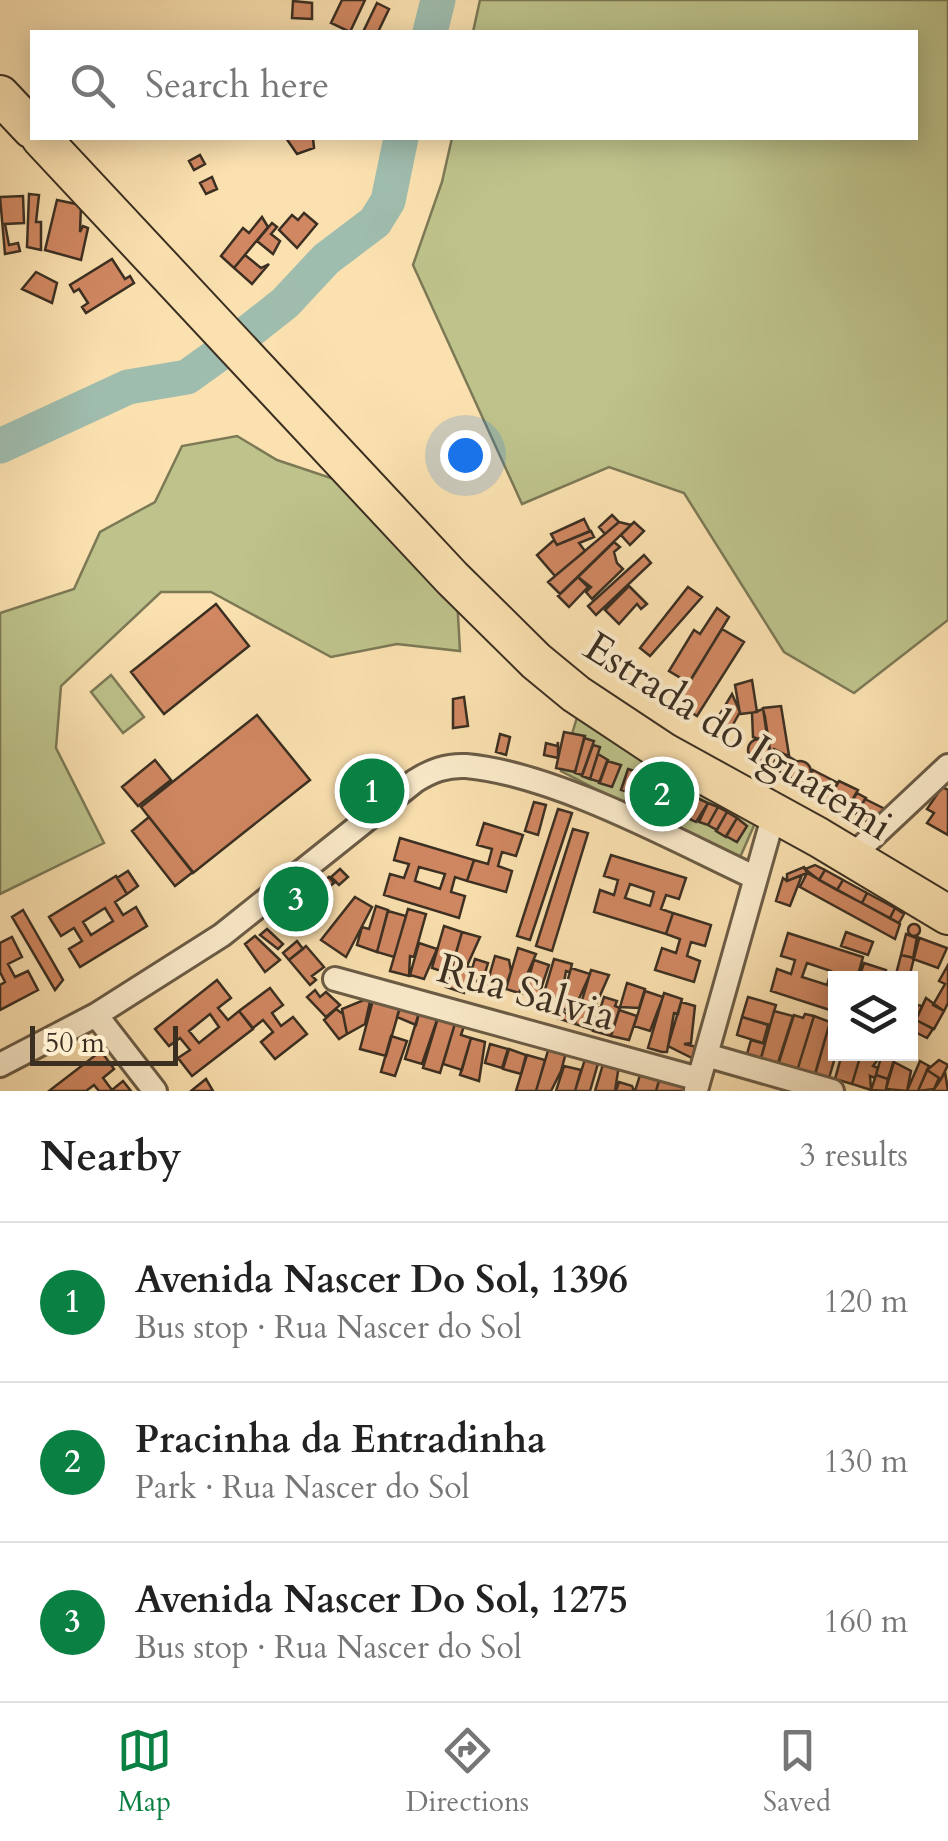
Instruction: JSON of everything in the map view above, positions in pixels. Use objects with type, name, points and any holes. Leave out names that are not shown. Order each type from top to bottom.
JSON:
[{"type":"main road","points":[[0,95],[30,127]]},
{"type":"main road","name":"Estrada do Iguatemi","points":[[42,140],[216,320],[452,578],[536,662],[665,754],[948,915]]},
{"type":"street","points":[[0,1065],[96,1015],[222,935],[415,781],[442,768],[465,766],[507,775],[581,799],[754,877]]},
{"type":"street","points":[[850,857],[948,766]]},
{"type":"street","points":[[698,1085],[774,814]]},
{"type":"street","name":"Rua Salvia","points":[[334,979],[698,1085]]},
{"type":"street","points":[[96,1015],[156,1091]]},
{"type":"street","points":[[706,1055],[832,1091]]},
{"type":"green space","points":[[480,0],[948,0],[948,620],[854,693],[784,652],[684,493],[609,467],[522,504],[413,265],[442,182],[452,140],[918,140],[918,30],[473,30]]},
{"type":"green space","points":[[237,436],[277,460],[352,485],[457,598],[460,651],[397,644],[331,657],[211,592],[161,592],[61,686],[56,748],[104,843],[0,894],[0,613],[74,589],[100,532],[155,502],[182,446]]},
{"type":"green space","points":[[111,675],[144,717],[123,733],[91,692]]},
{"type":"green space","points":[[581,704],[759,814],[738,862],[561,771]]},
{"type":"building","points":[[342,0],[365,0],[351,30],[331,23]]},
{"type":"building","points":[[293,1],[312,3],[312,19],[292,18]]},
{"type":"building","points":[[377,3],[389,9],[379,30],[364,30]]},
{"type":"building","points":[[287,140],[313,140],[314,148],[297,154]]},
{"type":"building","points":[[200,155],[205,164],[194,170],[189,161]]},
{"type":"building","points":[[212,177],[217,189],[206,194],[200,183]]},
{"type":"building","points":[[29,194],[39,195],[36,222],[41,222],[41,250],[27,247]]},
{"type":"building","points":[[23,196],[24,223],[5,224],[9,245],[18,243],[20,251],[5,254],[0,197]]},
{"type":"building","points":[[57,200],[81,205],[80,232],[83,226],[88,228],[81,260],[45,250]]},
{"type":"building","points":[[304,213],[317,224],[297,248],[279,230],[292,215],[298,220]]},
{"type":"building","points":[[262,217],[268,227],[234,268],[221,256],[243,228],[249,233]]},
{"type":"building","points":[[272,223],[277,227],[271,234],[280,241],[273,254],[257,241]]},
{"type":"building","points":[[245,255],[261,268],[269,264],[252,284],[234,268]]},
{"type":"building","points":[[112,259],[125,279],[130,276],[134,283],[86,313],[82,307],[88,303],[79,289],[74,292],[70,285]]},
{"type":"building","points":[[36,272],[57,283],[52,303],[22,289]]},
{"type":"building","points":[[612,515],[619,522],[605,534],[599,527]]},
{"type":"building","points":[[584,519],[590,531],[557,545],[551,534]]},
{"type":"building","points":[[619,522],[631,525],[560,594],[548,582]]},
{"type":"building","points":[[634,522],[644,531],[630,545],[621,535]]},
{"type":"building","points":[[591,531],[594,537],[579,543],[585,551],[555,576],[537,555],[554,540],[557,545]]},
{"type":"building","points":[[614,542],[620,547],[614,552],[623,569],[592,599],[586,592],[591,587],[578,577]]},
{"type":"building","points":[[644,555],[651,563],[596,615],[588,606]]},
{"type":"building","points":[[578,577],[588,587],[569,607],[558,596]]},
{"type":"building","points":[[629,586],[647,604],[641,609],[637,604],[619,624],[605,610]]},
{"type":"building","points":[[688,587],[702,597],[650,656],[640,648]]},
{"type":"building","points":[[216,604],[249,646],[164,714],[131,672]]},
{"type":"building","points":[[717,608],[729,617],[689,683],[669,671],[694,630],[700,634]]},
{"type":"building","points":[[722,629],[744,642],[697,716],[676,703]]},
{"type":"building","points":[[752,680],[757,712],[740,714],[735,685]]},
{"type":"building","points":[[732,694],[740,712],[731,728],[717,719]]},
{"type":"building","points":[[464,697],[468,726],[453,728],[453,699]]},
{"type":"building","points":[[781,706],[789,755],[769,750],[763,708]]},
{"type":"building","points":[[763,709],[769,743],[753,737],[752,713]]},
{"type":"building","points":[[257,715],[310,780],[193,873],[141,807]]},
{"type":"building","points":[[564,732],[585,736],[575,772],[556,768]]},
{"type":"building","points":[[500,734],[510,737],[506,755],[496,752]]},
{"type":"building","points":[[584,738],[594,741],[582,775],[575,773]]},
{"type":"building","points":[[759,739],[767,742],[767,758],[759,761],[751,758],[748,750],[751,742]]},
{"type":"building","points":[[558,742],[558,758],[544,755],[546,743],[557,746]]},
{"type":"building","points":[[593,745],[600,747],[590,779],[582,776]]},
{"type":"building","points":[[774,749],[788,756],[783,765],[775,761],[772,767],[764,763]]},
{"type":"building","points":[[598,754],[608,760],[600,782],[590,779]]},
{"type":"building","points":[[788,756],[796,761],[787,775],[779,771]]},
{"type":"building","points":[[155,760],[171,780],[138,806],[122,787]]},
{"type":"building","points":[[607,761],[621,765],[612,787],[599,783]]},
{"type":"building","points":[[800,761],[808,764],[808,780],[800,783],[792,780],[789,772],[792,764]]},
{"type":"building","points":[[628,769],[638,772],[632,793],[621,790]]},
{"type":"building","points":[[813,770],[838,783],[827,802],[804,789]]},
{"type":"building","points":[[675,776],[685,782],[674,808],[663,803]]},
{"type":"building","points":[[636,778],[654,782],[648,797],[632,792]]},
{"type":"building","points":[[659,780],[667,783],[667,799],[659,802],[651,799],[648,791],[651,783]]},
{"type":"building","points":[[839,781],[858,790],[847,809],[828,800]]},
{"type":"building","points":[[942,787],[948,790],[948,835],[927,823],[934,813],[927,809]]},
{"type":"building","points":[[857,793],[866,798],[856,814],[847,809]]},
{"type":"building","points":[[695,797],[708,803],[696,822],[685,817]]},
{"type":"building","points":[[865,799],[887,810],[877,827],[864,820],[868,812],[860,808]]},
{"type":"building","points":[[534,802],[546,805],[538,835],[525,831]]},
{"type":"building","points":[[708,803],[718,807],[708,825],[699,822]]},
{"type":"building","points":[[718,807],[727,812],[717,830],[708,825]]},
{"type":"building","points":[[558,809],[572,813],[530,940],[517,936]]},
{"type":"building","points":[[727,812],[737,818],[726,837],[716,831]]},
{"type":"building","points":[[149,817],[193,872],[175,886],[132,831]]},
{"type":"building","points":[[737,818],[747,826],[737,842],[726,836]]},
{"type":"building","points":[[484,823],[523,835],[516,856],[502,852],[498,866],[512,871],[506,892],[467,881],[474,860],[488,864],[492,849],[477,845]]},
{"type":"building","points":[[573,829],[588,833],[552,951],[536,946]]},
{"type":"building","points":[[400,838],[474,860],[467,881],[455,877],[451,892],[465,896],[459,918],[384,895],[390,874],[404,878],[409,864],[394,860]],"holes":[[[419,867],[445,874],[440,889],[415,881]]]},
{"type":"building","points":[[611,855],[686,878],[679,899],[666,895],[661,909],[673,913],[666,934],[594,912],[600,890],[614,895],[618,880],[604,876]],"holes":[[[630,884],[654,892],[650,906],[625,898]]]},
{"type":"building","points":[[815,865],[825,870],[819,880],[805,869]]},
{"type":"building","points":[[804,867],[807,873],[787,881],[787,874]]},
{"type":"building","points":[[340,869],[348,877],[339,885],[331,877]]},
{"type":"building","points":[[825,870],[843,880],[837,890],[819,880]]},
{"type":"building","points":[[128,871],[138,886],[127,894],[117,878]]},
{"type":"building","points":[[807,873],[900,924],[895,939],[800,887]]},
{"type":"building","points":[[802,875],[790,906],[776,901],[783,878],[787,881]]},
{"type":"building","points":[[116,876],[127,894],[115,902],[123,915],[136,907],[147,926],[80,967],[69,949],[82,941],[74,928],[61,936],[49,917]],"holes":[[[105,908],[113,921],[91,935],[83,922]]]},
{"type":"building","points":[[329,877],[334,883],[323,891],[318,885]]},
{"type":"building","points":[[843,880],[867,893],[862,903],[837,890]]},
{"type":"building","points":[[867,893],[895,908],[890,918],[862,903]]},
{"type":"building","points":[[355,897],[372,907],[346,957],[321,940]]},
{"type":"building","points":[[376,906],[388,910],[377,952],[357,945],[362,927],[369,929]]},
{"type":"building","points":[[895,908],[904,914],[899,923],[890,918]]},
{"type":"building","points":[[408,909],[426,914],[414,957],[410,956],[409,976],[390,971]]},
{"type":"building","points":[[23,910],[63,980],[55,990],[12,917]]},
{"type":"building","points":[[388,911],[406,916],[394,957],[377,952]]},
{"type":"building","points":[[673,913],[711,925],[705,946],[691,942],[687,956],[700,961],[694,982],[655,970],[662,948],[676,953],[680,939],[666,934]]},
{"type":"building","points":[[909,925],[919,925],[919,935],[909,935]]},
{"type":"building","points":[[444,926],[462,932],[450,974],[432,968]]},
{"type":"building","points":[[267,929],[283,944],[278,949],[260,935]]},
{"type":"building","points":[[462,932],[480,937],[467,966],[471,968],[464,993],[446,987]]},
{"type":"building","points":[[846,932],[873,942],[868,955],[841,946]]},
{"type":"building","points":[[788,933],[863,957],[859,971],[831,971],[807,963],[802,977],[827,985],[828,982],[828,1009],[771,991],[777,969],[791,974],[795,960],[781,956]]},
{"type":"building","points":[[906,934],[919,939],[914,958],[901,955]]},
{"type":"building","points":[[255,936],[280,960],[265,972],[245,944]]},
{"type":"building","points":[[12,937],[22,957],[8,964],[15,977],[28,971],[38,990],[0,1010],[0,985],[5,982],[0,972],[0,943]]},
{"type":"building","points":[[917,937],[947,948],[938,968],[913,959]]},
{"type":"building","points":[[297,941],[303,949],[289,960],[283,953]]},
{"type":"building","points":[[419,943],[437,949],[424,979],[410,975]]},
{"type":"building","points":[[306,946],[324,967],[312,976],[316,980],[310,985],[289,960]]},
{"type":"building","points":[[518,948],[536,954],[519,993],[506,989]]},
{"type":"building","points":[[901,955],[914,958],[911,971],[897,971]]},
{"type":"building","points":[[495,956],[509,960],[511,971],[505,989],[487,984]]},
{"type":"building","points":[[475,959],[488,963],[482,983],[469,979]]},
{"type":"building","points":[[554,959],[572,964],[570,972],[566,971],[560,1005],[542,1000]]},
{"type":"building","points":[[534,960],[549,965],[538,998],[524,994]]},
{"type":"building","points":[[864,963],[886,970],[886,971],[861,971]]},
{"type":"building","points":[[948,965],[948,1003],[944,1011],[933,1005],[945,984],[939,981]]},
{"type":"building","points":[[571,968],[590,974],[574,1010],[566,1010],[560,1008]]},
{"type":"building","points":[[591,970],[609,975],[595,1007],[599,1008],[593,1030],[575,1024]]},
{"type":"building","points":[[217,980],[231,998],[218,1008],[228,1020],[239,1011],[253,1029],[192,1076],[178,1058],[190,1050],[180,1038],[169,1046],[155,1029]],"holes":[[[210,1014],[219,1027],[199,1043],[189,1031]]]},
{"type":"building","points":[[627,983],[645,989],[639,1008],[620,1007]]},
{"type":"building","points":[[270,988],[283,1005],[272,1013],[281,1026],[293,1017],[307,1034],[275,1059],[261,1042],[273,1032],[263,1020],[253,1028],[239,1011]]},
{"type":"building","points":[[315,990],[320,997],[326,992],[340,1005],[326,1017],[307,997]]},
{"type":"building","points":[[645,991],[663,997],[650,1031],[634,1026]]},
{"type":"building","points":[[664,993],[682,999],[678,1014],[674,1013],[667,1052],[648,1048]]},
{"type":"building","points":[[371,997],[365,1024],[347,1034],[342,1009]]},
{"type":"building","points":[[604,997],[617,1001],[615,1006],[620,1008],[611,1036],[593,1031]]},
{"type":"building","points":[[748,997],[776,1005],[770,1025],[742,1017]]},
{"type":"building","points":[[926,998],[944,1011],[934,1029],[918,1021]]},
{"type":"building","points":[[373,1000],[401,1004],[386,1056],[360,1049]]},
{"type":"building","points":[[402,1000],[421,1006],[416,1025],[397,1017]]},
{"type":"building","points":[[681,1002],[695,1006],[691,1043],[684,1044],[697,1047],[694,1059],[668,1046]]},
{"type":"building","points":[[421,1006],[440,1011],[422,1064],[405,1059]]},
{"type":"building","points":[[336,1009],[343,1014],[347,1034],[339,1039],[324,1020]]},
{"type":"building","points":[[619,1010],[637,1016],[629,1040],[611,1036]]},
{"type":"building","points":[[440,1011],[457,1017],[440,1073],[423,1068]]},
{"type":"building","points":[[559,1011],[574,1016],[572,1023],[557,1018]]},
{"type":"building","points":[[774,1011],[793,1016],[778,1063],[761,1058]]},
{"type":"building","points":[[805,1014],[814,1016],[797,1071],[778,1065],[794,1015],[803,1018]]},
{"type":"building","points":[[814,1016],[828,1021],[815,1075],[797,1071]]},
{"type":"building","points":[[457,1017],[466,1020],[461,1035],[471,1038],[462,1070],[443,1064]]},
{"type":"building","points":[[742,1017],[768,1025],[763,1043],[737,1035]]},
{"type":"building","points":[[918,1021],[933,1029],[927,1038],[918,1034]]},
{"type":"building","points":[[828,1029],[828,1061],[834,1061],[829,1078],[815,1074]]},
{"type":"building","points":[[391,1036],[407,1041],[395,1076],[381,1072]]},
{"type":"building","points":[[471,1038],[485,1042],[479,1081],[460,1075]]},
{"type":"building","points":[[751,1040],[765,1044],[761,1058],[747,1054]]},
{"type":"building","points":[[490,1044],[508,1049],[502,1068],[485,1063]]},
{"type":"building","points":[[550,1044],[567,1049],[561,1071],[551,1091],[536,1091]]},
{"type":"building","points":[[509,1049],[526,1055],[521,1074],[503,1069]]},
{"type":"building","points":[[101,1051],[114,1069],[103,1078],[112,1090],[123,1081],[131,1091],[99,1091],[94,1085],[86,1091],[49,1091]]},
{"type":"building","points":[[527,1055],[545,1060],[536,1091],[516,1091]]},
{"type":"building","points":[[586,1056],[599,1060],[590,1091],[575,1091]]},
{"type":"building","points":[[939,1060],[948,1065],[941,1079],[927,1070]]},
{"type":"building","points":[[604,1061],[619,1065],[615,1091],[595,1091]]},
{"type":"building","points":[[840,1061],[859,1061],[852,1084],[835,1079]]},
{"type":"building","points":[[859,1061],[877,1061],[873,1066],[878,1068],[875,1078],[870,1076],[871,1090],[852,1084]]},
{"type":"building","points":[[880,1061],[894,1061],[888,1079],[876,1075]]},
{"type":"building","points":[[920,1061],[929,1066],[918,1091],[907,1091]]},
{"type":"building","points":[[894,1062],[911,1071],[907,1091],[886,1089]]},
{"type":"building","points":[[564,1066],[581,1070],[575,1091],[556,1091]]},
{"type":"building","points":[[927,1070],[939,1078],[934,1089],[918,1091]]},
{"type":"building","points":[[641,1072],[660,1078],[656,1091],[635,1091]]},
{"type":"building","points":[[945,1072],[948,1091],[933,1091],[941,1079]]},
{"type":"building","points":[[876,1075],[888,1079],[889,1091],[871,1090]]},
{"type":"building","points":[[660,1077],[688,1086],[687,1091],[656,1091]]},
{"type":"building","points":[[206,1079],[213,1091],[191,1091]]},
{"type":"building","points":[[619,1082],[632,1086],[634,1091],[616,1091]]},
{"type":"waterway","points":[[430,30],[438,0]]},
{"type":"waterway","points":[[0,446],[128,387],[187,377],[233,344],[285,303],[326,259],[375,222],[388,201],[401,140]]},
{"type":"place","name":"Avenida Nascer Do Sol, 1396","points":[[372,791]]},
{"type":"place","name":"Pracinha da Entradinha","points":[[662,794]]},
{"type":"place","name":"Avenida Nascer Do Sol, 1275","points":[[296,899]]}]
